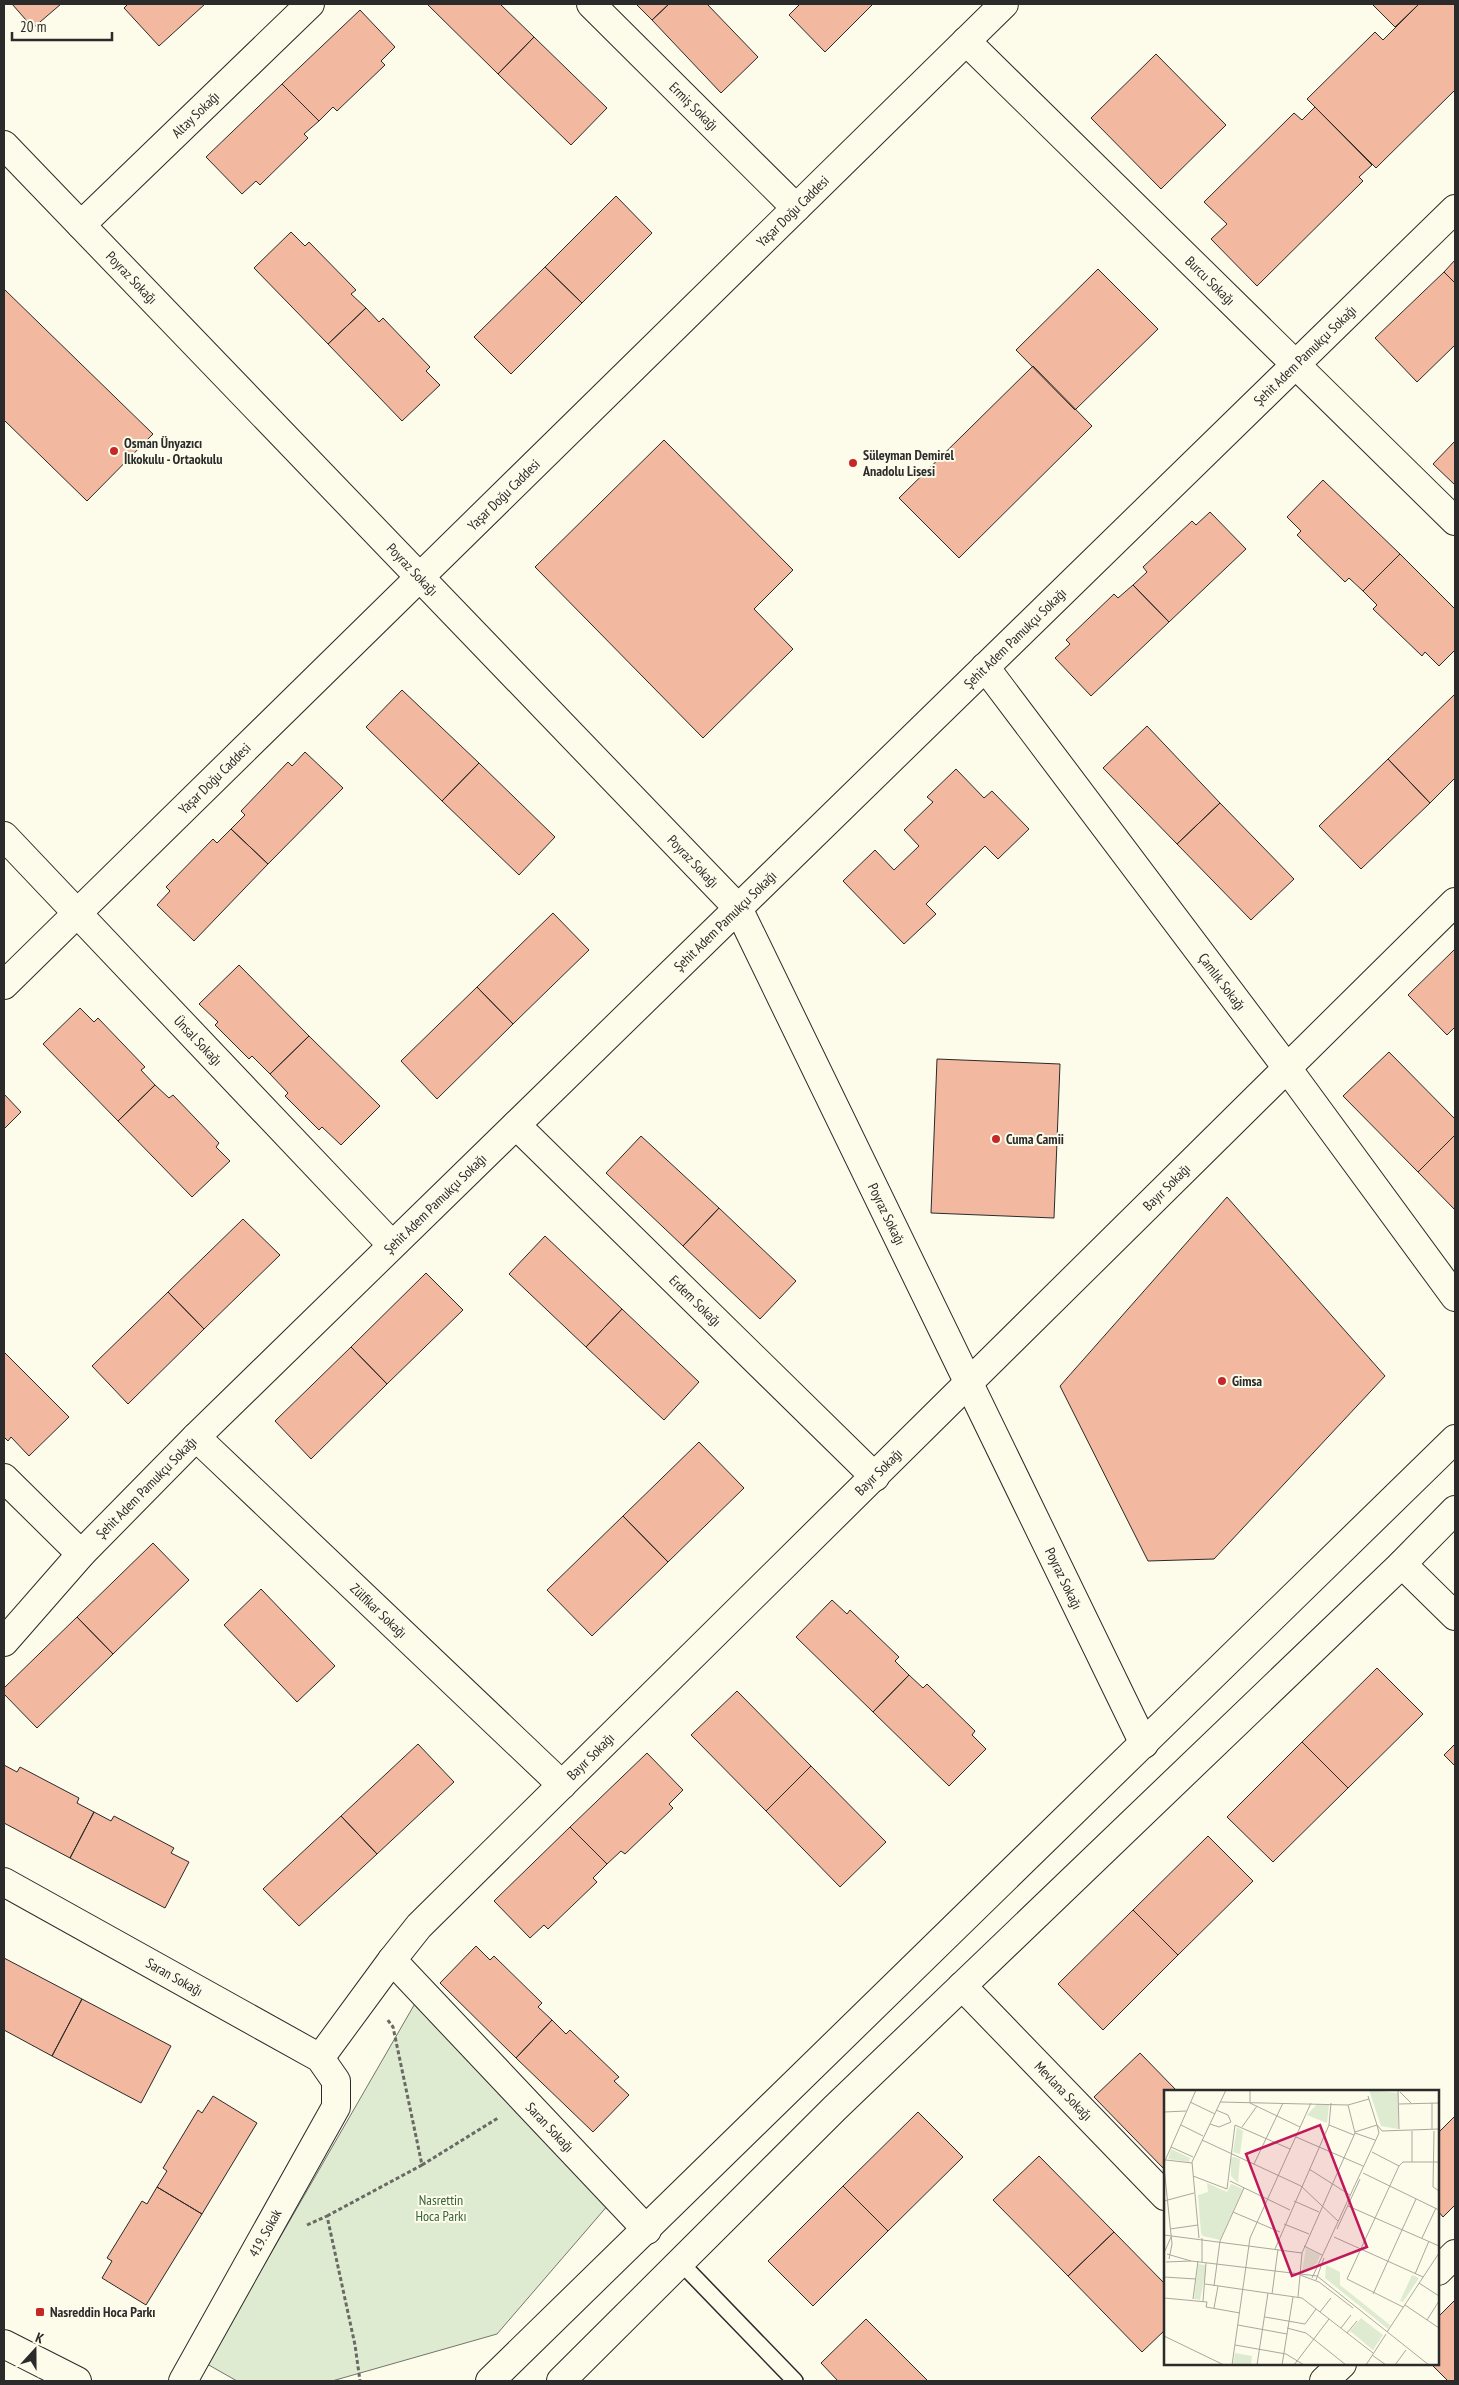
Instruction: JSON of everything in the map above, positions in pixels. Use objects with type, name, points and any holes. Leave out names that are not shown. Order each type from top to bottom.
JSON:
[{"type":"street","name":"Altay Sokağı","points":[[81,225],[310,4]]},
{"type":"street","name":"Ermiş Sokağı","points":[[591,4],[796,208]]},
{"type":"street","name":"Yaşar Doğu Caddesi","points":[[4,985],[1004,4]]},
{"type":"street","name":"Burcu Sokağı","points":[[966,42],[1455,521]]},
{"type":"street","name":"Poyraz Sokağı","points":[[4,145],[738,908],[970,1382],[1144,1744]]},
{"type":"street","name":"Şehit Adem Pamukçu Sokağı","points":[[4,1642],[81,1554],[196,1437],[1455,209]]},
{"type":"street","name":"Çamlık Sokağı","points":[[985,667],[1287,1068],[1455,1297]]},
{"type":"street","name":"Ünsal Sokağı","points":[[4,836],[392,1245]]},
{"type":"street","name":"Bayır Sokağı","points":[[320,2058],[392,1960],[420,1926],[1455,902]]},
{"type":"street","name":"Erdem Sokağı","points":[[516,1125],[875,1476]]},
{"type":"street","name":"Zülfikar Sokağı","points":[[196,1437],[562,1786]]},
{"type":"street","points":[[490,2381],[647,2230],[1455,1439]]},
{"type":"street","points":[[4,1478],[81,1554]]},
{"type":"street","points":[[566,2377],[680,2262],[962,1986],[1402,1564],[1455,1510]]},
{"type":"street","points":[[1402,1564],[1455,1616]]},
{"type":"street","name":"Saran Sokağı","points":[[4,1882],[320,2058],[336,2081]]},
{"type":"street","name":"Saran Sokağı","points":[[392,1960],[647,2230]]},
{"type":"street","name":"Mevlana Sokağı","points":[[962,1986],[1164,2195]]},
{"type":"street","name":"419. Sokak","points":[[183,2381],[336,2107],[336,2081]]},
{"type":"street","points":[[1439,2270],[1455,2254]]},
{"type":"street","points":[[4,2344],[77,2381]]},
{"type":"lane","points":[[680,2262],[795,2381]]},
{"type":"path","points":[[365,1996],[394,2026],[422,2165]]},
{"type":"path","points":[[302,2233],[307,2225],[422,2165],[526,2101]]},
{"type":"path","points":[[327,2216],[355,2345],[360,2381]]},
{"type":"green space","name":"Nasrettin Hoca Parkı","points":[[417,2000],[609,2204],[497,2334],[332,2381],[237,2381],[207,2364]]},
{"type":"building","points":[[12,4],[61,4],[33,28]]},
{"type":"building","points":[[128,4],[205,4],[159,46],[124,8]]},
{"type":"building","points":[[427,4],[500,4],[534,37],[498,74]]},
{"type":"building","points":[[636,4],[669,4],[652,20]]},
{"type":"building","points":[[669,4],[707,4],[758,57],[721,93],[652,20]]},
{"type":"building","points":[[800,4],[873,4],[825,52],[789,15]]},
{"type":"building","points":[[1372,4],[1419,4],[1395,27]]},
{"type":"building","points":[[1419,4],[1455,4],[1455,90],[1376,168],[1307,99],[1375,32],[1383,40]]},
{"type":"building","points":[[360,10],[395,47],[381,61],[385,65],[337,111],[333,107],[319,121],[282,84]]},
{"type":"building","points":[[534,37],[607,108],[571,145],[498,74]]},
{"type":"building","points":[[1156,54],[1226,125],[1161,189],[1091,118]]},
{"type":"building","points":[[282,84],[319,121],[304,134],[308,138],[260,185],[256,181],[242,194],[206,157]]},
{"type":"building","points":[[1315,107],[1372,165],[1359,177],[1363,181],[1257,286],[1211,239],[1227,224],[1204,202],[1294,113],[1302,120]]},
{"type":"building","points":[[616,196],[652,233],[582,303],[545,267]]},
{"type":"building","points":[[291,232],[305,246],[309,242],[356,290],[351,294],[366,308],[328,344],[254,268]]},
{"type":"building","points":[[1455,260],[1455,283],[1444,272]]},
{"type":"building","points":[[545,267],[582,303],[511,374],[474,337]]},
{"type":"building","points":[[1098,269],[1158,329],[1075,410],[1016,350]]},
{"type":"building","points":[[1444,272],[1455,283],[1455,345],[1417,382],[1375,338]]},
{"type":"building","points":[[4,289],[153,434],[87,501],[4,420]]},
{"type":"building","points":[[366,308],[379,322],[383,318],[430,367],[426,371],[440,385],[402,421],[328,344]]},
{"type":"building","points":[[1033,366],[1092,426],[959,558],[899,498]]},
{"type":"building","points":[[664,440],[793,570],[754,609],[793,649],[703,738],[535,567]]},
{"type":"building","points":[[1455,441],[1455,485],[1433,464]]},
{"type":"building","points":[[1323,480],[1400,554],[1363,591],[1349,578],[1345,582],[1297,535],[1301,531],[1287,517]]},
{"type":"building","points":[[1210,512],[1246,549],[1169,622],[1133,585],[1147,572],[1143,567],[1192,521],[1196,525]]},
{"type":"building","points":[[1400,554],[1455,609],[1455,650],[1439,666],[1425,652],[1422,656],[1373,609],[1377,605],[1363,591]]},
{"type":"building","points":[[1133,585],[1169,622],[1091,696],[1055,658],[1070,644],[1066,640],[1114,594],[1118,598]]},
{"type":"building","points":[[402,690],[479,763],[442,801],[366,727]]},
{"type":"building","points":[[1455,694],[1455,778],[1430,803],[1388,759]]},
{"type":"building","points":[[1147,726],[1220,803],[1177,844],[1103,768]]},
{"type":"building","points":[[305,752],[343,788],[268,864],[231,829],[245,815],[241,811],[288,762],[292,766]]},
{"type":"building","points":[[1388,759],[1430,803],[1361,869],[1319,826]]},
{"type":"building","points":[[479,763],[555,837],[519,875],[442,801]]},
{"type":"building","points":[[956,769],[984,798],[992,791],[1029,829],[998,859],[985,846],[926,904],[936,914],[904,944],[843,881],[875,850],[894,870],[919,846],[904,830],[933,802],[927,797]]},
{"type":"building","points":[[1220,803],[1294,879],[1251,920],[1177,844]]},
{"type":"building","points":[[231,829],[268,864],[194,941],[157,905],[170,891],[166,887],[213,839],[217,843]]},
{"type":"building","points":[[553,913],[589,950],[513,1024],[477,987]]},
{"type":"building","points":[[1455,949],[1455,1027],[1447,1035],[1408,995]]},
{"type":"building","points":[[239,965],[309,1036],[270,1074],[252,1056],[249,1059],[215,1025],[218,1022],[199,1004]]},
{"type":"building","points":[[477,987],[513,1024],[437,1099],[401,1061]]},
{"type":"building","points":[[80,1008],[94,1022],[98,1018],[145,1067],[141,1070],[155,1085],[118,1121],[43,1044]]},
{"type":"building","points":[[309,1036],[380,1106],[341,1145],[322,1127],[319,1130],[285,1096],[288,1093],[270,1074]]},
{"type":"building","points":[[1389,1052],[1455,1119],[1455,1135],[1418,1172],[1343,1096]]},
{"type":"building","name":"Cuma Camii","points":[[937,1059],[1060,1064],[1054,1218],[931,1213]]},
{"type":"building","points":[[155,1085],[169,1098],[173,1095],[219,1143],[216,1147],[230,1161],[192,1197],[118,1121]]},
{"type":"building","points":[[4,1094],[21,1112],[4,1129]]},
{"type":"building","points":[[1455,1135],[1455,1210],[1418,1172]]},
{"type":"building","points":[[641,1136],[719,1208],[683,1246],[606,1173]]},
{"type":"building","name":"Gimsa","points":[[1227,1197],[1385,1376],[1214,1559],[1148,1561],[1060,1386]]},
{"type":"building","points":[[719,1208],[796,1281],[760,1319],[683,1246]]},
{"type":"building","points":[[243,1219],[280,1255],[204,1329],[168,1292]]},
{"type":"building","points":[[545,1236],[622,1309],[586,1347],[509,1274]]},
{"type":"building","points":[[426,1273],[463,1310],[387,1384],[351,1347]]},
{"type":"building","points":[[168,1292],[204,1329],[128,1404],[92,1366]]},
{"type":"building","points":[[622,1309],[699,1382],[664,1420],[586,1347]]},
{"type":"building","points":[[351,1347],[387,1384],[311,1459],[275,1421]]},
{"type":"building","points":[[4,1352],[69,1417],[29,1456],[11,1437],[8,1441],[4,1437]]},
{"type":"building","points":[[699,1442],[744,1488],[668,1562],[623,1516]]},
{"type":"building","points":[[623,1516],[668,1562],[592,1636],[547,1590]]},
{"type":"building","points":[[153,1543],[189,1580],[113,1654],[77,1617]]},
{"type":"building","points":[[261,1589],[335,1666],[297,1702],[224,1625]]},
{"type":"building","points":[[832,1600],[847,1614],[850,1610],[899,1657],[895,1661],[909,1675],[873,1712],[796,1637]]},
{"type":"building","points":[[77,1617],[113,1654],[37,1728],[4,1694],[4,1688]]},
{"type":"building","points":[[1377,1668],[1423,1714],[1348,1788],[1302,1742]]},
{"type":"building","points":[[909,1675],[923,1688],[927,1684],[975,1731],[972,1735],[986,1749],[949,1786],[873,1712]]},
{"type":"building","points":[[737,1691],[811,1766],[766,1811],[691,1735]]},
{"type":"building","points":[[1302,1742],[1348,1788],[1273,1862],[1227,1817]]},
{"type":"building","points":[[418,1744],[454,1782],[377,1854],[341,1816]]},
{"type":"building","points":[[1455,1744],[1455,1766],[1444,1755]]},
{"type":"building","points":[[647,1753],[683,1790],[669,1804],[673,1808],[625,1854],[621,1851],[607,1864],[570,1827]]},
{"type":"building","points":[[4,1765],[17,1772],[20,1767],[79,1798],[77,1803],[94,1812],[70,1858],[4,1823]]},
{"type":"building","points":[[811,1766],[886,1842],[840,1887],[766,1811]]},
{"type":"building","points":[[94,1812],[111,1821],[114,1816],[174,1848],[171,1853],[189,1862],[165,1908],[70,1858]]},
{"type":"building","points":[[341,1816],[377,1854],[299,1926],[263,1889]]},
{"type":"building","points":[[570,1827],[607,1864],[593,1878],[597,1882],[548,1929],[544,1925],[530,1938],[494,1901]]},
{"type":"building","points":[[1208,1836],[1253,1881],[1178,1955],[1133,1910]]},
{"type":"building","points":[[1133,1910],[1178,1955],[1103,2030],[1058,1984]]},
{"type":"building","points":[[476,1946],[490,1960],[494,1956],[542,2003],[538,2007],[552,2020],[516,2058],[440,1983]]},
{"type":"building","points":[[4,1958],[82,1999],[52,2056],[4,2030]]},
{"type":"building","points":[[82,1999],[171,2046],[141,2103],[52,2056]]},
{"type":"building","points":[[552,2020],[566,2034],[570,2030],[619,2077],[614,2081],[629,2095],[593,2132],[516,2058]]},
{"type":"building","points":[[1140,2053],[1176,2090],[1164,2090],[1164,2169],[1094,2097]]},
{"type":"building","points":[[213,2096],[257,2123],[202,2214],[157,2187],[167,2171],[163,2168],[198,2110],[202,2113]]},
{"type":"building","points":[[918,2112],[963,2157],[888,2231],[843,2186]]},
{"type":"building","points":[[1455,2116],[1455,2205],[1443,2217],[1439,2212],[1439,2132]]},
{"type":"building","points":[[1039,2156],[1114,2232],[1068,2276],[993,2200]]},
{"type":"building","points":[[843,2186],[888,2231],[813,2306],[768,2261]]},
{"type":"building","points":[[157,2187],[202,2214],[146,2305],[102,2278],[112,2261],[107,2258],[142,2201],[147,2204]]},
{"type":"building","points":[[1114,2232],[1164,2283],[1164,2331],[1142,2352],[1068,2276]]},
{"type":"building","points":[[1455,2300],[1455,2381],[1448,2381],[1432,2365],[1439,2365],[1439,2316]]},
{"type":"building","points":[[866,2319],[928,2381],[838,2381],[821,2363]]},
{"type":"place","name":"Osman Ünyazıcı İlkokulu - Ortaokulu","points":[[114,451]]},
{"type":"place","name":"Süleyman Demirel Anadolu Lisesi","points":[[853,463]]},
{"type":"place","name":"Cuma Camii","points":[[996,1139]]},
{"type":"place","name":"Gimsa","points":[[1222,1381]]},
{"type":"place","name":"Nasreddin Hoca Parkı","points":[[40,2312]]}]
